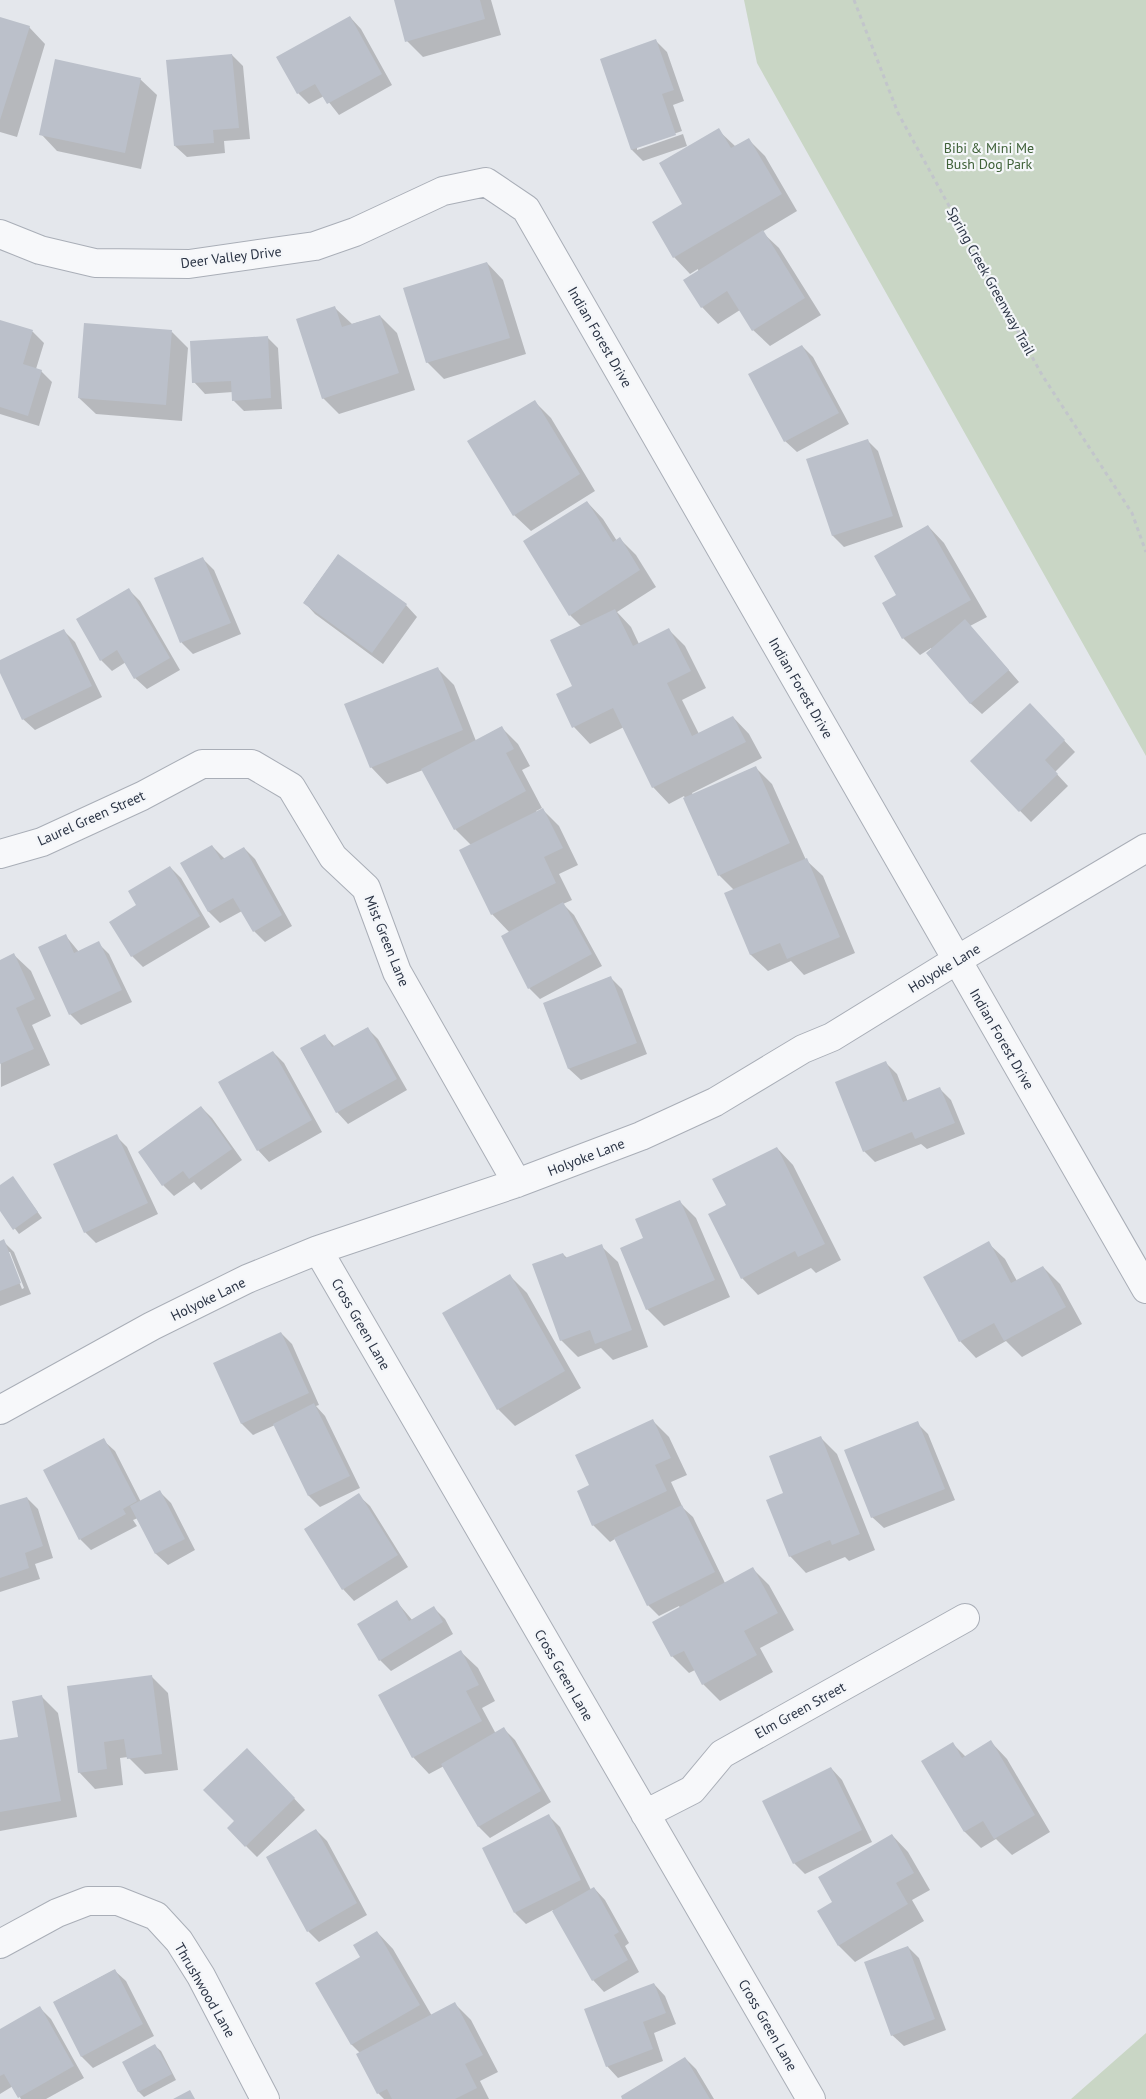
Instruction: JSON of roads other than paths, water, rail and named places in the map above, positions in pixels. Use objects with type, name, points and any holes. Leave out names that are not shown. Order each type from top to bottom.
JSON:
[{"type":"street","name":"Indian Forest Drive","points":[[400,211],[443,191],[486,182],[526,209],[1146,1289]]},
{"type":"street","name":"Deer Valley Drive","points":[[0,234],[40,250],[95,263],[189,264],[315,246],[355,232],[400,211]]},
{"type":"street","name":"Mist Green Lane","points":[[180,776],[202,764],[252,764],[290,787],[333,857],[366,888],[397,972],[517,1183]]},
{"type":"street","name":"Laurel Green Street","points":[[0,854],[42,842],[142,796],[180,776]]},
{"type":"street","name":"Holyoke Lane","points":[[0,1410],[152,1326],[247,1279],[318,1250],[517,1183],[641,1136],[715,1102],[803,1049],[832,1038],[957,960],[1146,848]]},
{"type":"street","name":"Cross Green Lane","points":[[318,1250],[811,2099]]},
{"type":"street","name":"Elm Green Street","points":[[644,1814],[692,1790],[722,1754],[965,1618]]},
{"type":"street","name":"Thrushwood Lane","points":[[0,1944],[57,1913],[88,1901],[118,1901],[156,1916],[179,1941],[192,1962],[261,2092]]},
{"type":"park label","name":"Bibi & Mini Me Bush Dog Park","points":[[989,156]]}]
